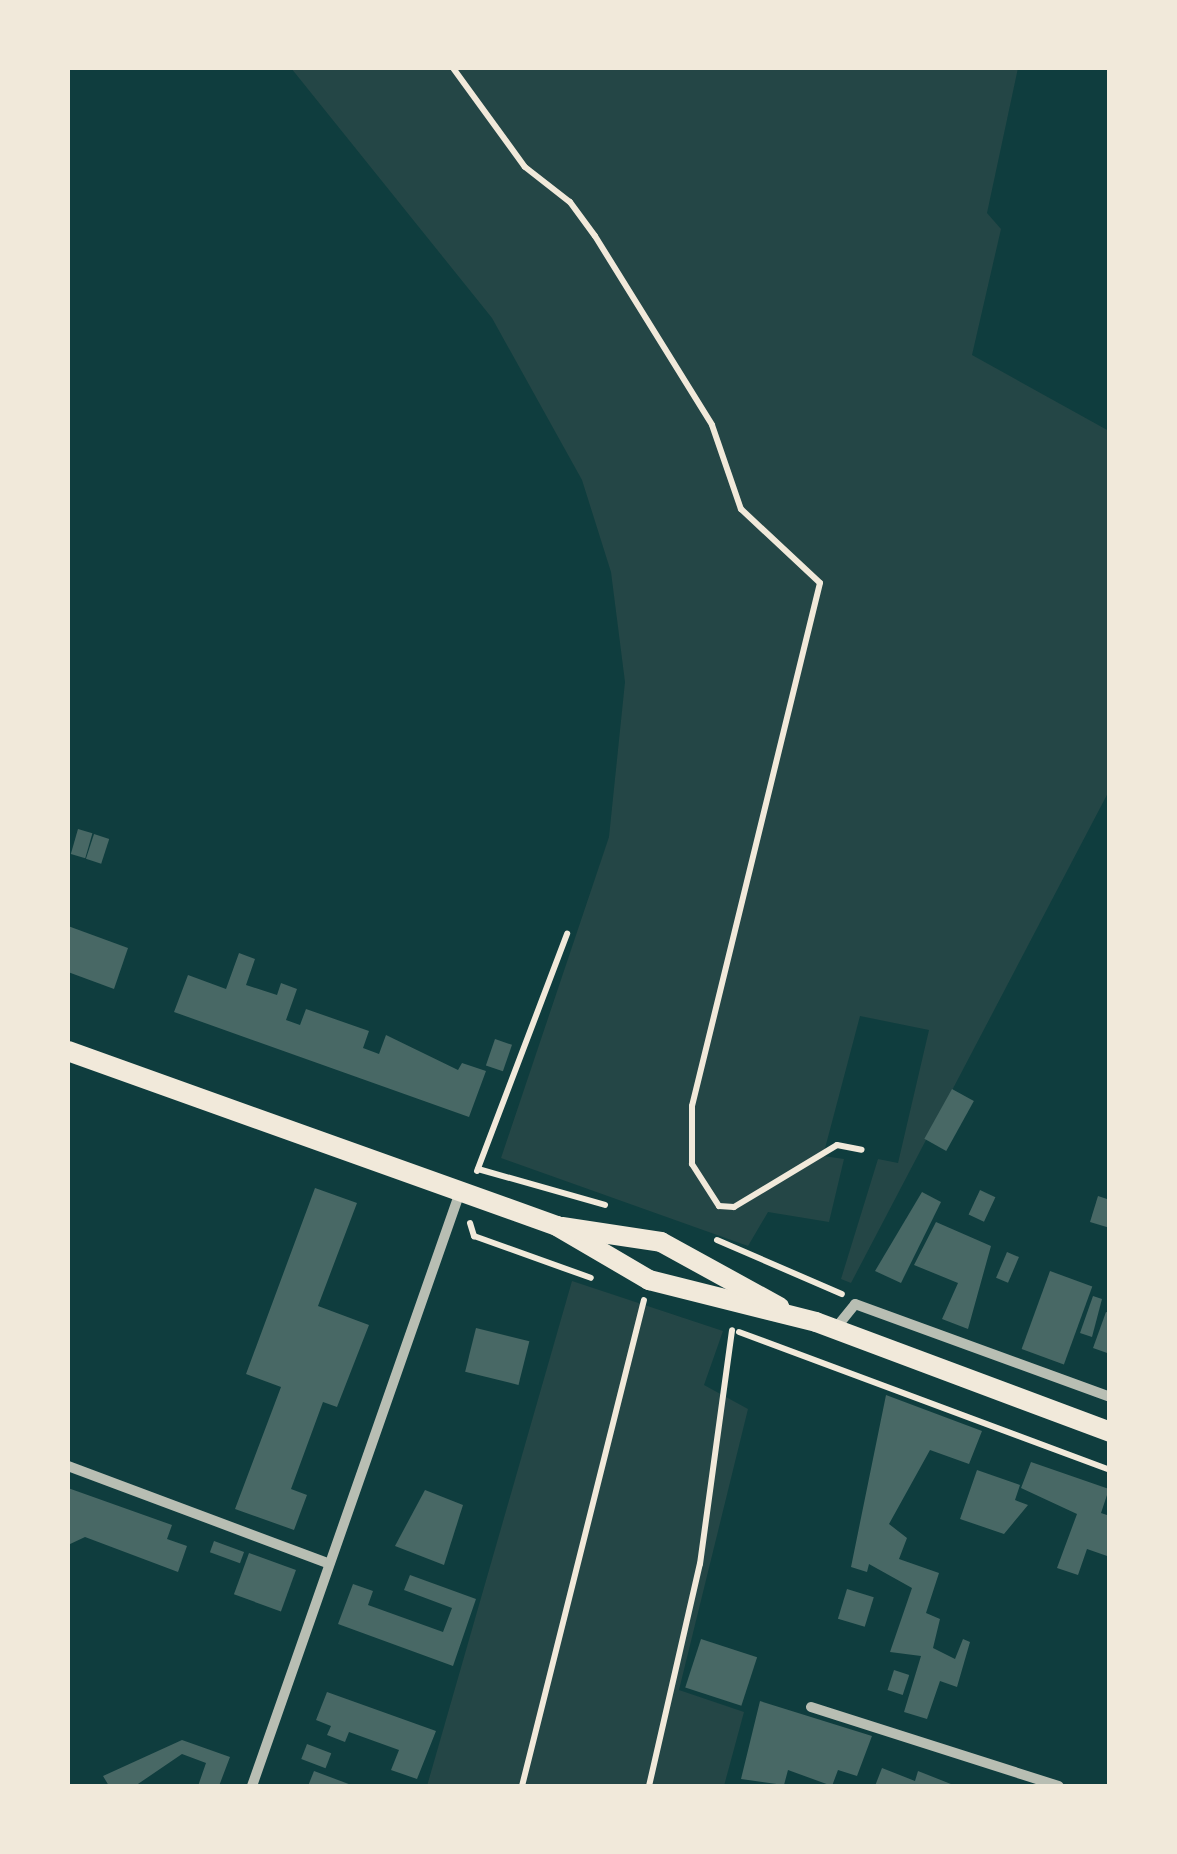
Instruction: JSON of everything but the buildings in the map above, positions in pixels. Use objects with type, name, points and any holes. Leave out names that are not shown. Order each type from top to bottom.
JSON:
[{"type":"main road","points":[[68,1051],[557,1226],[661,1242],[789,1314]]},
{"type":"main road","points":[[557,1226],[650,1280],[835,1329],[1110,1432]]},
{"type":"street","points":[[252,1786],[326,1562],[463,1194]]},
{"type":"street","points":[[835,1329],[855,1304],[1110,1397]]},
{"type":"street","points":[[68,1466],[326,1562]]},
{"type":"street","points":[[810,1707],[1059,1786]]},
{"type":"path","points":[[453,68],[525,167],[570,202],[595,236],[712,425],[741,509],[820,583],[692,1106],[692,1164],[719,1206],[734,1207],[837,1145],[862,1150]]},
{"type":"path","points":[[567,934],[463,1194],[474,1236],[610,1285]]},
{"type":"path","points":[[628,1292],[662,1304]]},
{"type":"path","points":[[522,1786],[642,1306]]},
{"type":"path","points":[[714,1323],[1110,1470]]},
{"type":"path","points":[[649,1786],[700,1564],[732,1330]]},
{"type":"shaded area","points":[[291,68],[1018,68],[987,213],[1001,229],[972,355],[1109,431],[1109,791],[851,1283],[841,1279],[878,1159],[898,1163],[929,1030],[860,1016],[823,1156],[844,1159],[829,1222],[768,1212],[748,1246],[501,1158],[609,837],[625,682],[611,572],[582,480],[492,318]]},
{"type":"shaded area","points":[[572,1281],[723,1331],[704,1385],[748,1409],[679,1690],[744,1712],[724,1786],[427,1786]]}]
